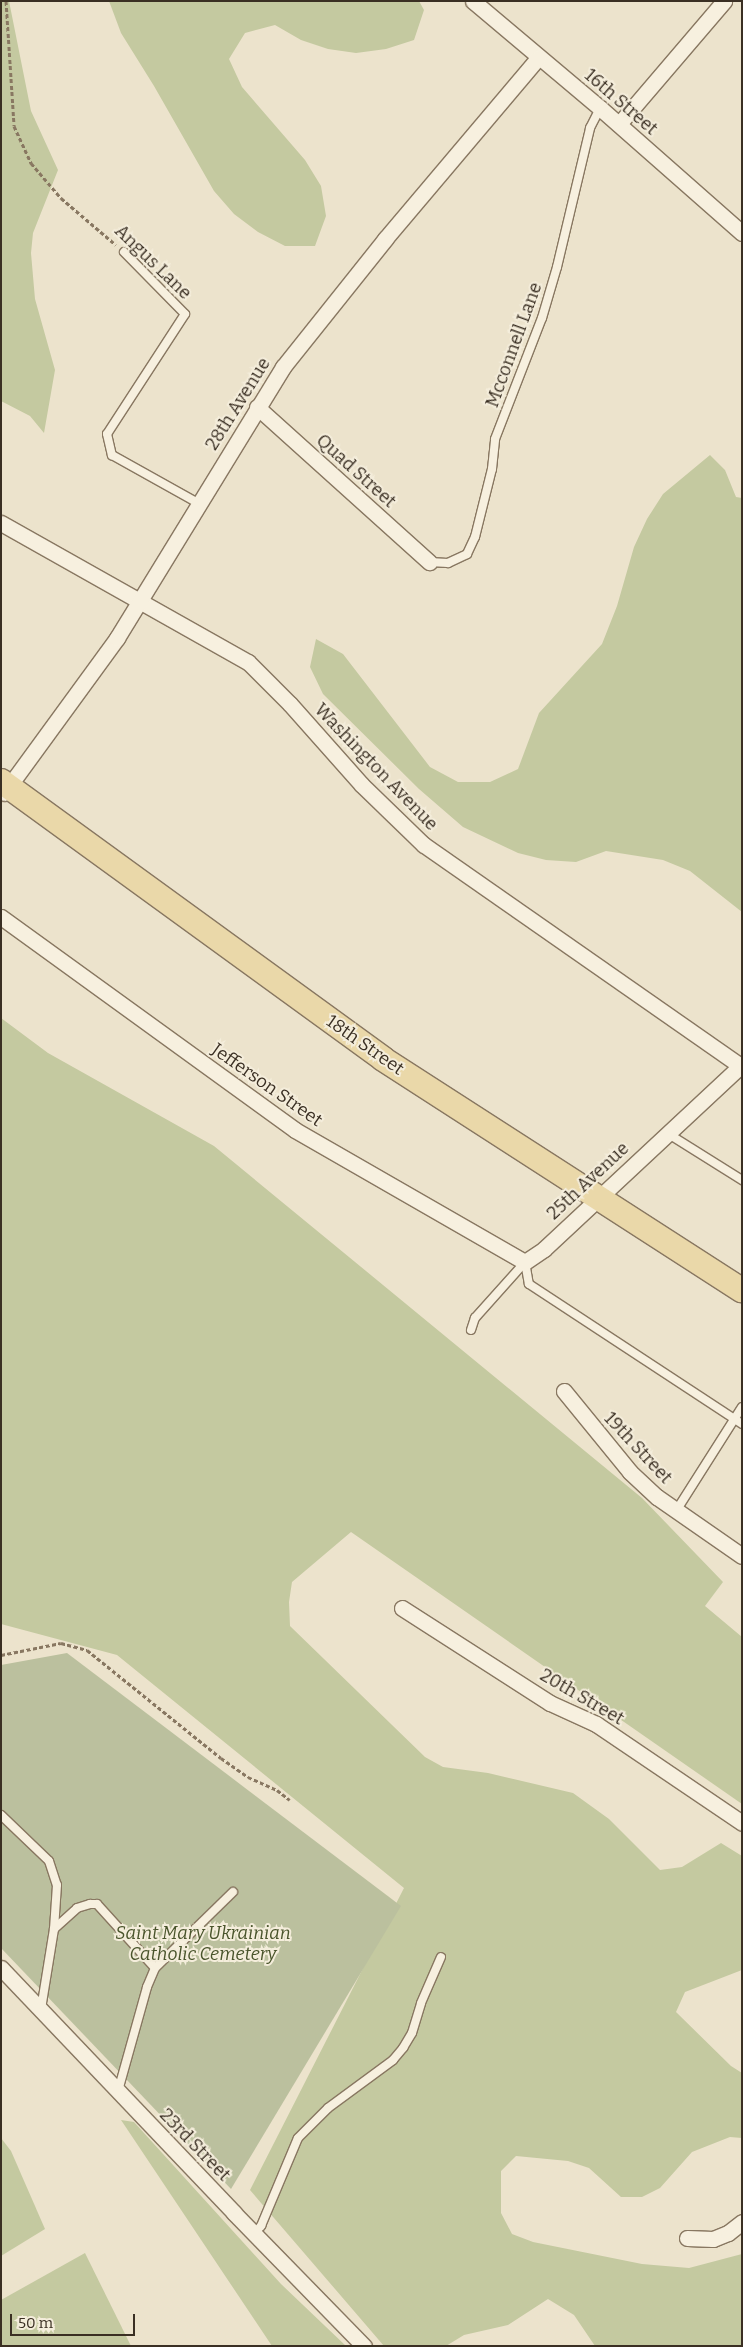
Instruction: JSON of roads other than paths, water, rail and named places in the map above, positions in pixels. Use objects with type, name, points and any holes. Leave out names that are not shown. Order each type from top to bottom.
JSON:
[{"type":"main road","name":"18th Street","points":[[4,788],[383,1059],[742,1290]]},
{"type":"street","name":"16th Street","points":[[472,1],[600,108],[742,233]]},
{"type":"street","points":[[618,124],[724,1]]},
{"type":"street","name":"28th Avenue","points":[[4,788],[117,638],[283,367],[310,331],[539,57]]},
{"type":"street","name":"Quad Street","points":[[258,407],[430,562]]},
{"type":"street","name":"Washington Avenue","points":[[1,523],[193,629],[248,662],[290,704],[362,785],[424,845],[741,1066]]},
{"type":"street","name":"Jefferson Street","points":[[1,917],[294,1130],[525,1262]]},
{"type":"street","name":"25th Avenue","points":[[525,1262],[544,1249],[741,1066]]},
{"type":"street","name":"19th Street","points":[[564,1391],[630,1472],[676,1511],[742,1556]]},
{"type":"street","name":"20th Street","points":[[402,1608],[550,1702],[596,1724],[742,1823]]},
{"type":"street","name":"23rd Street","points":[[1,1968],[254,2234],[364,2346]]},
{"type":"street","points":[[687,2238],[714,2239],[742,2222]]},
{"type":"lane","name":"Mcconnell Lane","points":[[430,562],[448,563],[467,554],[476,537],[492,469],[495,439],[542,318],[557,266],[590,128],[600,108]]},
{"type":"lane","name":"Angus Lane","points":[[124,252],[185,314],[107,434],[112,454],[198,503]]},
{"type":"lane","points":[[667,1133],[742,1180]]},
{"type":"lane","name":"25th Avenue","points":[[471,1330],[475,1318],[525,1262]]},
{"type":"lane","points":[[525,1262],[529,1284],[742,1424]]},
{"type":"lane","points":[[676,1511],[742,1407]]},
{"type":"lane","points":[[1,1815],[49,1861],[57,1885],[54,1929],[41,2009]]},
{"type":"lane","points":[[118,2091],[147,1987],[155,1968],[232,1892]]},
{"type":"lane","points":[[54,1929],[76,1908],[97,1904],[155,1968]]},
{"type":"lane","points":[[254,2234],[261,2226],[298,2138],[328,2108],[393,2060],[403,2048],[412,2032],[426,1990],[441,1958]]},
{"type":"park label","name":"Saint Mary Ukrainian Catholic Cemetery","points":[[203,1944]]}]
